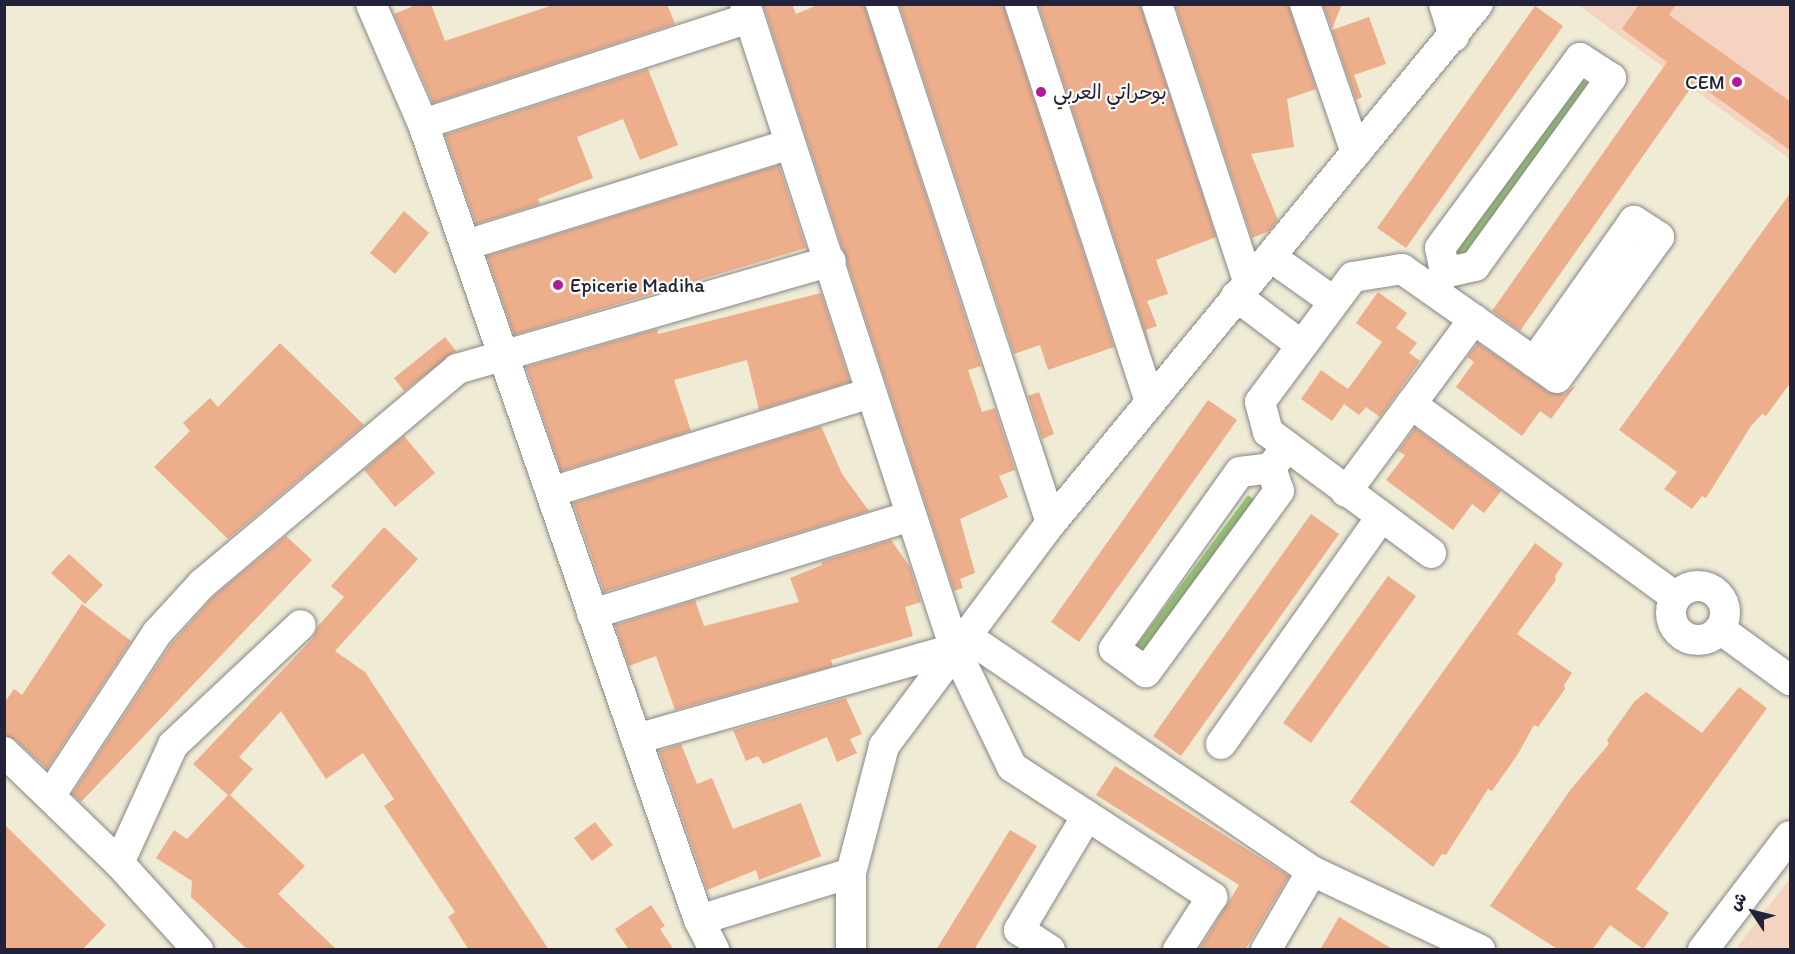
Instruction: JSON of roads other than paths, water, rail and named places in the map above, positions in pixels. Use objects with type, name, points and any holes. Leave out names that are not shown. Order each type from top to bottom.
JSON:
[{"type":"street","points":[[880,4],[1051,523]]},
{"type":"street","points":[[1020,4],[1150,402]]},
{"type":"street","points":[[1157,4],[1242,288],[1301,345]]},
{"type":"street","points":[[1305,4],[1356,153]]},
{"type":"street","points":[[1444,4],[1454,36]]},
{"type":"street","points":[[850,950],[851,873],[884,746],[1051,523],[1242,288],[1271,257],[1478,4]]},
{"type":"street","points":[[374,5],[423,124],[699,920],[714,950]]},
{"type":"street","points":[[423,124],[747,11],[831,261],[911,516],[960,643],[1012,767],[1212,897],[1178,950]]},
{"type":"street","points":[[1580,58],[1611,78],[1475,266],[1439,281],[1440,248],[1580,58]]},
{"type":"street","points":[[466,245],[790,144]]},
{"type":"street","points":[[1431,553],[1346,492],[1279,457],[1240,472],[1113,649],[1146,672],[1279,491],[1279,457],[1268,432],[1260,402],[1353,277],[1402,269],[1439,281],[1474,319],[1534,362],[1557,378],[1659,237],[1634,221],[1534,362]]},
{"type":"street","points":[[1271,257],[1333,302]]},
{"type":"street","points":[[50,796],[157,633],[202,584],[457,369],[831,261]]},
{"type":"street","points":[[1346,492],[1474,319]]},
{"type":"street","points":[[551,492],[871,393]]},
{"type":"street","points":[[1411,404],[1676,597],[1685,589],[1709,588],[1724,606],[1720,629],[1791,680]]},
{"type":"street","points":[[592,614],[911,516]]},
{"type":"street","points":[[1221,744],[1381,517]]},
{"type":"street","points":[[119,863],[173,746],[301,625]]},
{"type":"street","points":[[636,739],[960,643],[1312,871],[1480,950]]},
{"type":"street","points":[[4,752],[119,863],[198,950]]},
{"type":"street","points":[[1050,950],[1019,930],[1087,816]]},
{"type":"street","points":[[1704,950],[1791,836]]},
{"type":"street","points":[[1266,950],[1312,871]]},
{"type":"street","points":[[699,920],[851,873]]},
{"type":"place","name":"CEM","points":[[1737,82]]},
{"type":"place","name":"بوحراتي العربي","points":[[1041,92]]},
{"type":"place","name":"Epicerie Madiha","points":[[558,285]]}]
